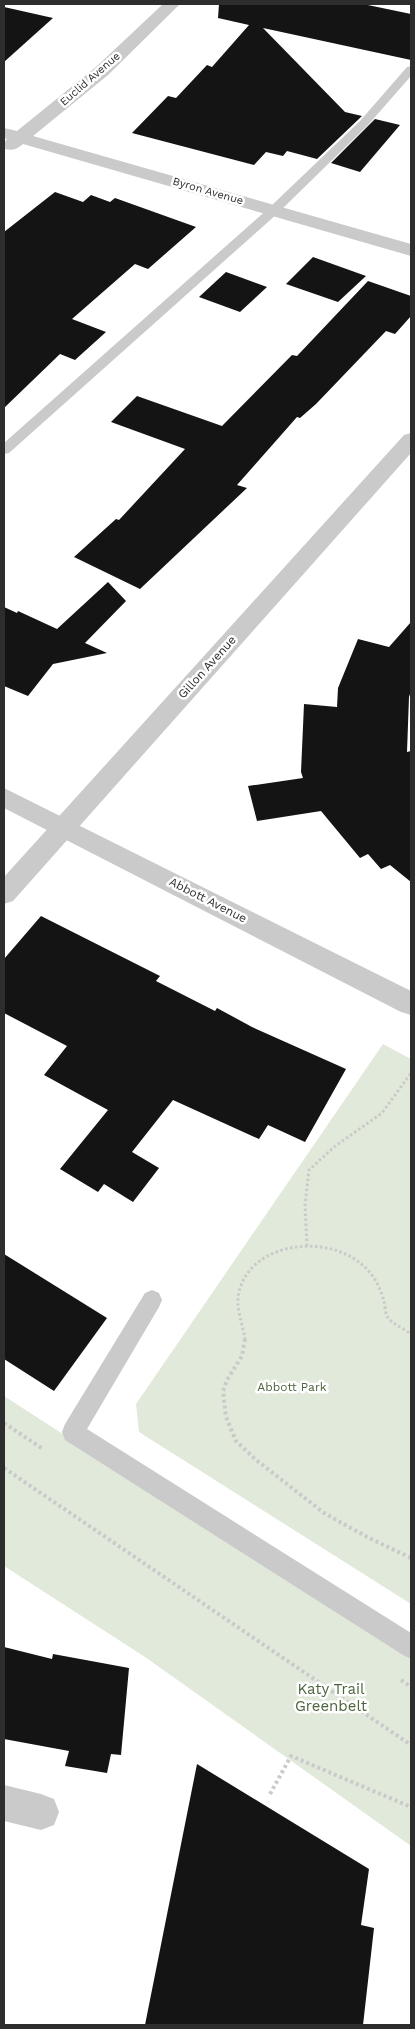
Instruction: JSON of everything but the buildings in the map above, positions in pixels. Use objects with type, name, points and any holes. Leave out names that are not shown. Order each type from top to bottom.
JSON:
[{"type":"street","name":"Euclid Avenue","points":[[4,150],[12,135],[102,71],[172,4]]},
{"type":"street","name":"Byron Avenue","points":[[12,135],[411,250]]},
{"type":"street","name":"Gillon Avenue","points":[[4,894],[411,440]]},
{"type":"street","name":"Abbott Avenue","points":[[4,797],[411,1004]]},
{"type":"street","points":[[4,1802],[41,1812]]},
{"type":"lane","points":[[4,450],[274,210],[364,123],[411,69]]},
{"type":"lane","points":[[152,1300],[73,1432],[411,1647]]},
{"type":"path","points":[[307,1246],[305,1205],[309,1170],[334,1147],[382,1113],[411,1073]]},
{"type":"path","points":[[411,1334],[387,1317],[383,1294],[371,1274],[353,1257],[331,1247],[307,1246],[269,1254],[256,1263],[245,1275],[237,1292],[236,1310],[245,1339],[244,1352],[223,1390],[225,1416],[234,1439],[247,1452],[316,1506],[411,1558]]},
{"type":"path","points":[[4,1468],[411,1745]]},
{"type":"path","points":[[270,1794],[291,1756],[411,1807]]},
{"type":"green space","name":"Abbott Park","points":[[383,1044],[411,1059],[411,1604],[139,1432],[136,1404]]},
{"type":"green space","name":"Katy Trail Greenbelt","points":[[4,1396],[411,1659],[411,1846],[145,1657],[4,1566]]}]
